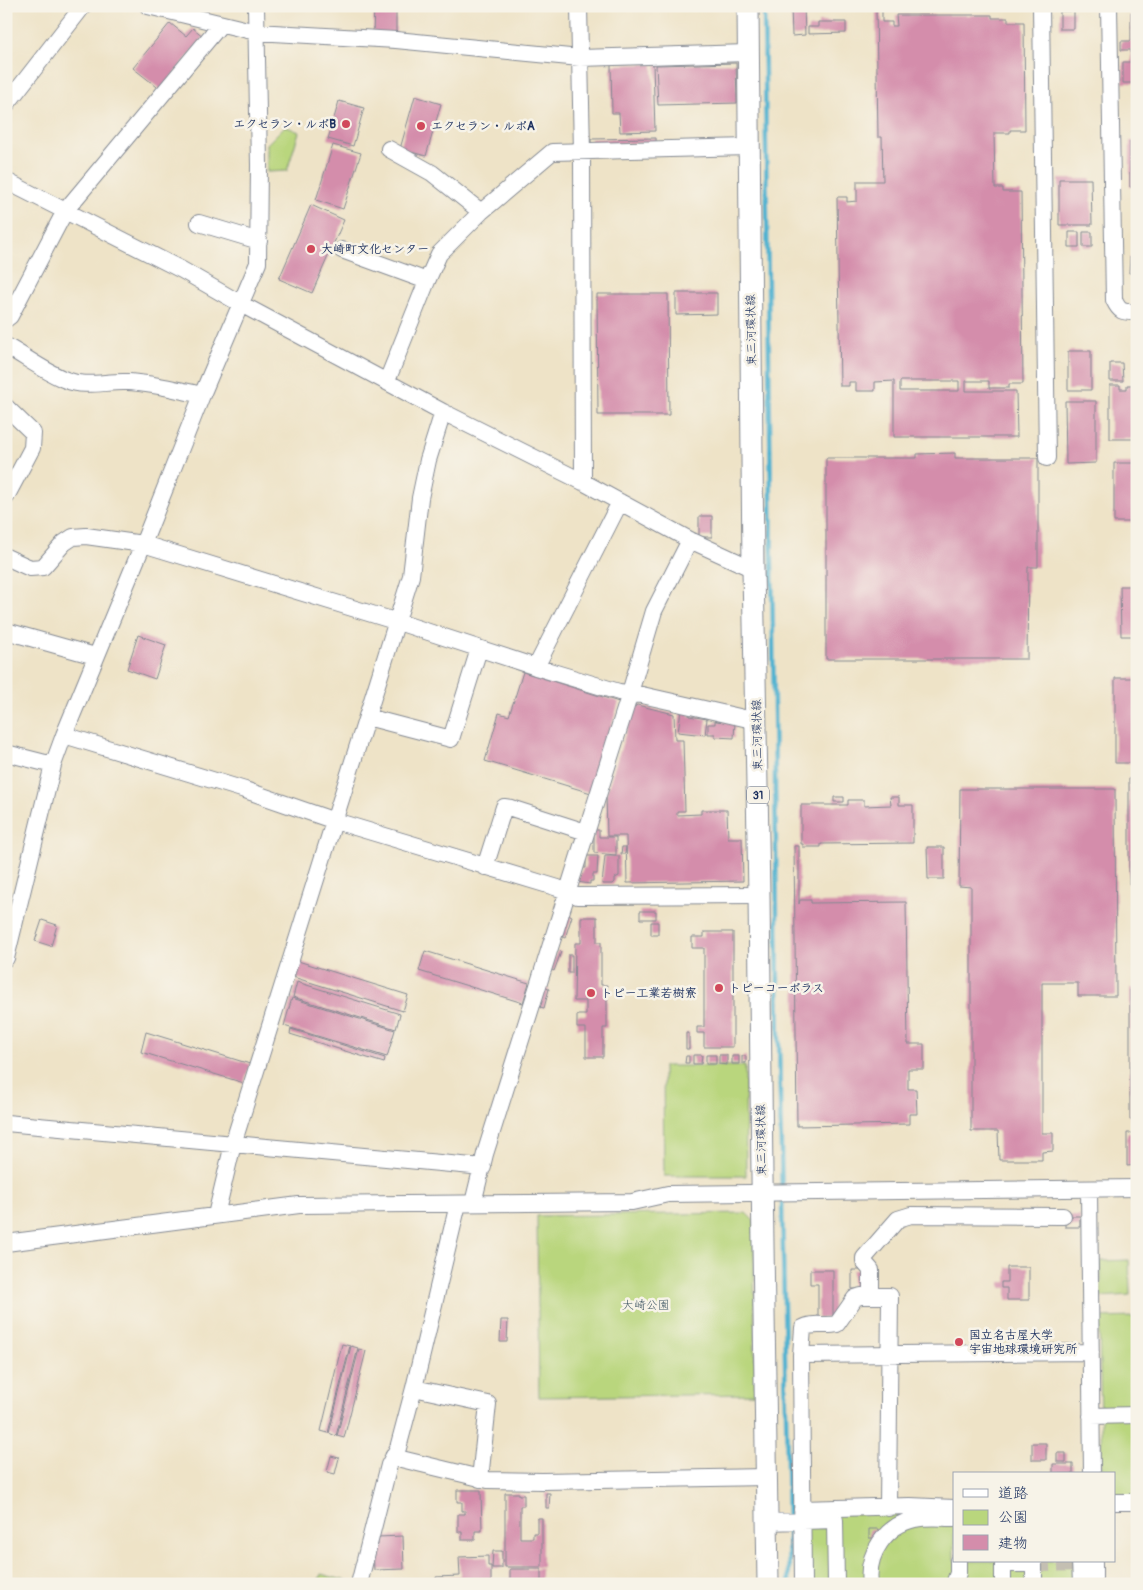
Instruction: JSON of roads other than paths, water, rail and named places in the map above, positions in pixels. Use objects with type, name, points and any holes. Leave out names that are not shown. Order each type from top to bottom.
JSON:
[{"type":"main road","name":"東三河環状線","points":[[748,6],[753,569],[760,895],[762,1193],[767,1477],[790,1519],[768,1584]]},
{"type":"street","points":[[6,105],[84,6]]},
{"type":"street","points":[[148,6],[256,32],[396,40],[580,58],[748,53]]},
{"type":"street","points":[[6,958],[53,765],[95,656],[143,544],[202,394],[258,263],[259,166],[256,6]]},
{"type":"street","points":[[579,6],[582,152],[583,482]]},
{"type":"street","points":[[1041,6],[1047,458]]},
{"type":"street","points":[[1109,6],[1114,300],[1118,309],[1125,312],[1137,312]]},
{"type":"street","points":[[6,319],[10,316],[64,211],[221,24]]},
{"type":"street","points":[[387,381],[439,254],[481,212],[552,152],[749,147]]},
{"type":"street","points":[[389,149],[432,173],[481,212]]},
{"type":"street","points":[[6,181],[182,270],[444,412],[583,482],[690,540],[753,569]]},
{"type":"street","points":[[199,223],[259,241]]},
{"type":"street","points":[[342,250],[427,282]]},
{"type":"street","points":[[6,346],[67,381],[91,385],[124,382],[138,383],[202,394]]},
{"type":"street","points":[[6,407],[33,433],[33,440],[32,448],[6,498]]},
{"type":"street","points":[[216,1215],[233,1144],[398,622],[411,576],[420,498],[428,460],[444,412]]},
{"type":"street","points":[[536,667],[620,502]]},
{"type":"street","points":[[6,557],[30,568],[43,567],[64,543],[73,537],[86,536],[143,544],[398,622],[536,667],[630,693],[757,720]]},
{"type":"street","points":[[359,1584],[389,1465],[398,1448],[466,1204],[483,1167],[485,1154],[568,893],[654,611],[690,540]]},
{"type":"street","points":[[6,630],[95,656]]},
{"type":"street","points":[[367,717],[451,739],[479,649]]},
{"type":"street","points":[[64,735],[244,790],[335,821],[558,888],[577,896],[760,895]]},
{"type":"street","points":[[6,753],[53,765]]},
{"type":"street","points":[[485,867],[504,807],[586,832]]},
{"type":"street","points":[[6,1123],[483,1167]]},
{"type":"street","points":[[6,1243],[299,1205],[632,1202],[668,1194],[1137,1188]]},
{"type":"street","points":[[1089,1189],[1092,1472]]},
{"type":"street","points":[[871,1296],[871,1270],[864,1262],[864,1258],[898,1219],[904,1216],[1063,1216]]},
{"type":"street","points":[[803,1584],[790,1519],[803,1328],[805,1326],[831,1326],[837,1324],[855,1298],[871,1296],[890,1296],[888,1508]]},
{"type":"street","points":[[801,1355],[1091,1352]]},
{"type":"street","points":[[414,1388],[488,1404],[480,1479]]},
{"type":"street","points":[[1091,1416],[1137,1416]]},
{"type":"street","points":[[393,1457],[488,1480],[542,1481],[767,1477]]},
{"type":"street","points":[[1116,1502],[1137,1502]]},
{"type":"street","points":[[790,1519],[910,1506],[953,1508]]},
{"type":"street","points":[[870,1584],[869,1577],[872,1558],[880,1542],[889,1532],[901,1523],[917,1518],[953,1518]]},
{"type":"street","points":[[790,1519],[835,1520],[836,1584]]},
{"type":"street","points":[[954,1584],[958,1573],[958,1562]]},
{"type":"street","points":[[1080,1562],[1080,1584]]},
{"type":"street","points":[[1094,1562],[1094,1584]]},
{"type":"street","points":[[1003,1584],[1003,1564],[1034,1564],[1034,1584]]},
{"type":"waterway","points":[[764,6],[778,988],[788,1517]]},
{"type":"waterway","points":[[788,1525],[789,1584]]},
{"type":"tunnel","points":[[1034,1564],[1080,1563]]},
{"type":"place","name":"エクセラン・ルポB","points":[[346,124]]},
{"type":"place","name":"エクセラン・ルポA","points":[[421,126]]},
{"type":"place","name":"大崎町文化センター","points":[[311,249]]},
{"type":"place","name":"トピーコーポラス","points":[[719,988]]},
{"type":"place","name":"トピー工業若樹寮","points":[[591,993]]},
{"type":"place","name":"国立名古屋大学 宇宙地球環境研究所","points":[[959,1342]]},
{"type":"park label","name":"大崎公園","points":[[646,1305]]}]
